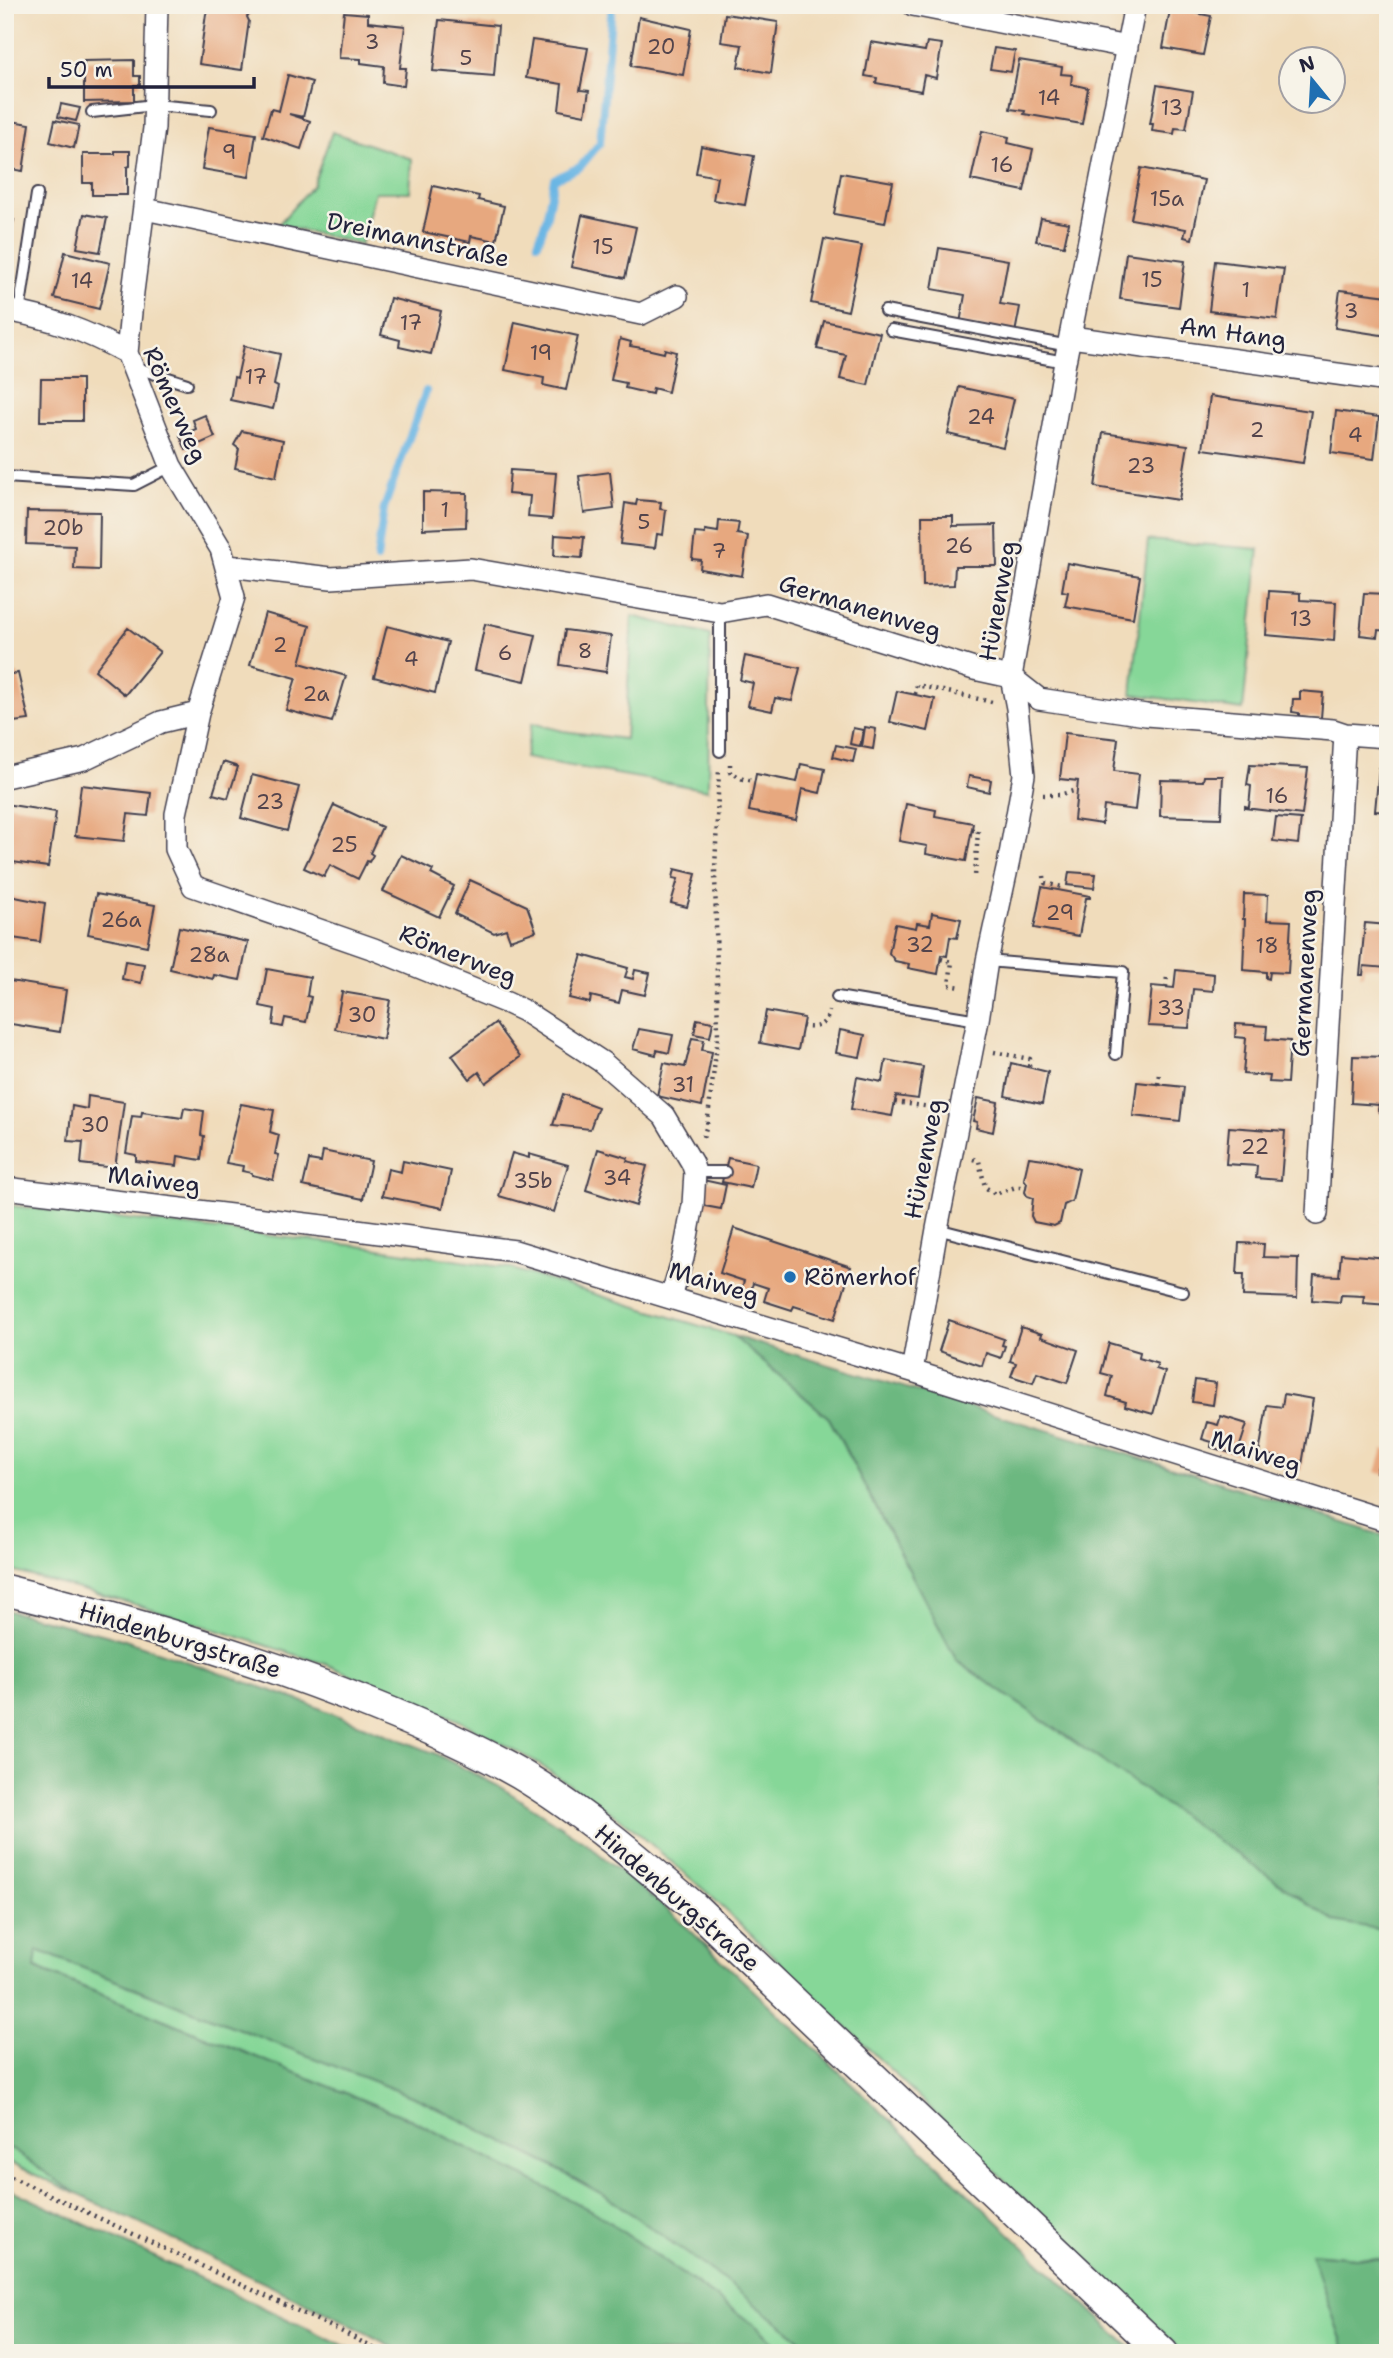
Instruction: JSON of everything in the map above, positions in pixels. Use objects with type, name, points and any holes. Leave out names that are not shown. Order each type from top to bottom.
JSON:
[{"type":"main road","name":"Hindenburgstraße","points":[[5,1590],[130,1622],[311,1680],[448,1736],[521,1775],[618,1841],[693,1906],[1163,2353]]},
{"type":"street","points":[[130,360],[133,292],[154,128],[157,5]]},
{"type":"street","points":[[913,5],[1127,47]]},
{"type":"street","name":"Hünenweg","points":[[912,1371],[1024,775],[1011,677],[1068,348],[1135,5]]},
{"type":"street","name":"Dreimannstraße","points":[[145,209],[641,314],[677,296]]},
{"type":"street","name":"Römerweg","points":[[12,311],[90,332],[130,360],[170,466],[221,549],[228,566],[234,597],[198,713],[176,814],[176,849],[193,886],[374,949],[524,1011],[603,1062],[664,1116],[693,1167]]},
{"type":"street","name":"Am Hang","points":[[1068,348],[1388,381]]},
{"type":"street","name":"Germanenweg","points":[[228,566],[331,578],[471,569],[720,612],[766,604],[974,669],[1011,677],[1039,699],[1146,715],[1388,737]]},
{"type":"street","points":[[5,777],[84,759],[162,722],[198,713]]},
{"type":"street","name":"Germanenweg","points":[[1317,1214],[1345,734]]},
{"type":"street","points":[[671,1297],[698,1202],[693,1167]]},
{"type":"street","name":"Maiweg","points":[[5,1188],[515,1251],[912,1371],[1388,1521]]},
{"type":"lane","points":[[92,112],[154,105],[211,110]]},
{"type":"lane","points":[[12,311],[37,194]]},
{"type":"lane","points":[[885,311],[1068,348]]},
{"type":"lane","points":[[891,330],[1068,348]]},
{"type":"lane","points":[[130,360],[187,384]]},
{"type":"lane","points":[[5,477],[134,485],[170,466]]},
{"type":"lane","points":[[720,612],[724,752]]},
{"type":"lane","points":[[987,961],[1123,972],[1116,1054]]},
{"type":"lane","points":[[833,1002],[978,1020]]},
{"type":"lane","points":[[693,1167],[725,1172]]},
{"type":"lane","points":[[937,1229],[1183,1292]]},
{"type":"path","points":[[915,694],[917,685],[1017,708]]},
{"type":"path","points":[[724,752],[730,772],[755,781]]},
{"type":"path","points":[[693,1167],[707,1125],[718,1037],[715,870],[724,752]]},
{"type":"path","points":[[1040,796],[1077,790]]},
{"type":"path","points":[[972,830],[978,830],[975,877]]},
{"type":"path","points":[[1044,876],[1045,883],[1062,887],[1061,891]]},
{"type":"path","points":[[941,959],[952,962],[948,985],[982,990]]},
{"type":"path","points":[[1166,987],[1167,976]]},
{"type":"path","points":[[803,1026],[811,1029],[819,1026],[828,1017],[833,1002]]},
{"type":"path","points":[[972,1048],[1030,1059],[1028,1067]]},
{"type":"path","points":[[1158,1084],[1159,1073]]},
{"type":"path","points":[[895,1102],[960,1111]]},
{"type":"path","points":[[952,1153],[979,1161],[985,1187],[995,1194],[1016,1187],[1027,1187]]},
{"type":"path","points":[[5,2174],[347,2333],[382,2353]]},
{"type":"green space","points":[[332,132],[412,159],[410,192],[375,192],[361,244],[278,225],[313,185]]},
{"type":"green space","points":[[1148,540],[1259,549],[1243,710],[1132,694]]},
{"type":"green space","points":[[632,616],[710,635],[708,790],[525,758],[532,723],[563,731],[625,739]]},
{"type":"green space","points":[[5,1205],[359,1246],[509,1268],[733,1336],[829,1418],[957,1661],[1334,1920],[1388,1931],[1388,2260],[1311,2253],[1346,2353],[1183,2353],[711,1896],[629,1825],[533,1760],[456,1719],[325,1664],[137,1605],[5,1569]]},
{"type":"green space","points":[[733,1336],[1203,1477],[1388,1537],[1388,1931],[1334,1921],[957,1661],[829,1418]]},
{"type":"green space","points":[[5,1610],[122,1639],[301,1701],[434,1753],[504,1789],[586,1843],[674,1915],[1136,2353],[814,2353],[712,2271],[606,2196],[548,2164],[419,2099],[37,1950],[35,1968],[410,2119],[596,2213],[760,2329],[784,2353],[404,2353],[334,2316],[79,2195],[5,2145]]},
{"type":"green space","points":[[37,1950],[419,2099],[548,2164],[606,2196],[713,2271],[814,2353],[784,2353],[760,2329],[596,2213],[410,2119],[34,1967]]},
{"type":"green space","points":[[5,2145],[79,2195],[5,2161]]},
{"type":"green space","points":[[5,2187],[360,2353],[5,2353]]},
{"type":"green space","points":[[1311,2253],[1388,2260],[1388,2353],[1346,2353]]},
{"type":"building","points":[[1171,5],[1196,5],[1195,13],[1211,16],[1203,55],[1163,48]]},
{"type":"building","points":[[219,8],[244,9],[251,13],[247,17],[249,21],[242,70],[199,64],[206,14]]},
{"type":"building","points":[[344,12],[368,14],[368,22],[405,26],[400,68],[406,68],[404,86],[383,83],[384,66],[361,63],[361,59],[339,58]]},
{"type":"building","points":[[725,14],[778,22],[771,73],[738,67],[742,45],[721,42]]},
{"type":"building","points":[[639,17],[691,29],[683,75],[631,66]]},
{"type":"building","points":[[439,20],[498,26],[494,76],[433,71]]},
{"type":"building","points":[[532,40],[588,48],[580,90],[589,91],[585,115],[559,110],[562,84],[526,78]]},
{"type":"building","points":[[871,42],[925,51],[927,42],[942,44],[936,78],[924,75],[921,91],[876,83],[877,78],[865,76]]},
{"type":"building","points":[[994,48],[1015,51],[1011,72],[990,69]]},
{"type":"building","points":[[134,60],[134,76],[140,76],[140,85],[134,85],[134,101],[84,102],[84,61]]},
{"type":"building","points":[[1019,60],[1062,67],[1061,74],[1072,75],[1071,84],[1088,88],[1082,124],[1010,109]]},
{"type":"building","points":[[288,75],[312,82],[303,117],[289,114],[310,121],[301,149],[263,136],[271,109],[279,111]]},
{"type":"building","points":[[1157,85],[1193,91],[1186,129],[1175,128],[1174,134],[1152,131],[1153,124],[1150,124]]},
{"type":"building","points":[[61,104],[80,108],[76,121],[58,117]]},
{"type":"building","points":[[5,120],[30,124],[23,171],[5,168]]},
{"type":"building","points":[[55,120],[79,125],[74,148],[50,142]]},
{"type":"building","points":[[209,127],[256,134],[249,177],[202,169]]},
{"type":"building","points":[[982,131],[1009,137],[1008,143],[1033,149],[1024,191],[971,180]]},
{"type":"building","points":[[701,146],[754,156],[745,205],[713,200],[717,177],[696,173]]},
{"type":"building","points":[[115,151],[130,151],[127,195],[92,195],[92,183],[83,183],[83,154],[115,154]]},
{"type":"building","points":[[1141,168],[1204,180],[1192,239],[1184,237],[1186,229],[1131,219]]},
{"type":"building","points":[[841,173],[893,182],[885,223],[834,214]]},
{"type":"building","points":[[433,186],[479,196],[478,200],[504,206],[496,241],[471,236],[470,242],[423,232]]},
{"type":"building","points":[[84,214],[107,218],[100,252],[77,248]]},
{"type":"building","points":[[582,215],[636,227],[625,278],[571,267]]},
{"type":"building","points":[[5,218],[14,220],[6,250],[5,250]]},
{"type":"building","points":[[1041,218],[1069,223],[1064,246],[1036,241]]},
{"type":"building","points":[[824,239],[862,246],[848,311],[811,303]]},
{"type":"building","points":[[939,248],[1008,260],[1000,304],[1020,307],[1015,333],[960,323],[965,295],[932,289]]},
{"type":"building","points":[[65,252],[110,263],[99,309],[54,298]]},
{"type":"building","points":[[1126,253],[1185,261],[1179,307],[1120,299]]},
{"type":"building","points":[[1215,261],[1284,269],[1277,319],[1209,311]]},
{"type":"building","points":[[1340,290],[1388,296],[1388,336],[1335,328]]},
{"type":"building","points":[[390,298],[441,311],[431,354],[399,347],[400,340],[381,335]]},
{"type":"building","points":[[824,321],[880,333],[868,385],[840,379],[846,355],[817,349]]},
{"type":"building","points":[[515,322],[578,336],[566,390],[543,385],[544,378],[505,370]]},
{"type":"building","points":[[620,339],[631,342],[630,346],[664,353],[665,349],[676,352],[668,392],[653,388],[652,394],[625,388],[626,383],[611,380]]},
{"type":"building","points":[[244,346],[280,354],[274,385],[278,387],[273,409],[230,400]]},
{"type":"building","points":[[41,379],[82,379],[82,421],[40,421]]},
{"type":"building","points":[[959,387],[1014,399],[1003,447],[948,434]]},
{"type":"building","points":[[1210,396],[1311,411],[1303,463],[1203,449]]},
{"type":"building","points":[[1336,411],[1379,417],[1374,459],[1331,453]]},
{"type":"building","points":[[205,415],[215,437],[186,450],[180,436],[196,429],[193,420]]},
{"type":"building","points":[[242,431],[283,440],[276,477],[235,468],[239,449],[234,445]]},
{"type":"building","points":[[1103,433],[1188,445],[1179,500],[1095,487]]},
{"type":"building","points":[[510,470],[556,473],[552,519],[528,517],[530,496],[508,494]]},
{"type":"building","points":[[610,472],[614,509],[584,513],[579,476]]},
{"type":"building","points":[[423,492],[467,493],[466,527],[423,529]]},
{"type":"building","points":[[637,500],[661,502],[660,509],[666,510],[663,535],[657,534],[655,548],[620,544],[625,503],[636,505]]},
{"type":"building","points":[[27,511],[100,512],[99,570],[74,569],[75,546],[26,544]]},
{"type":"building","points":[[922,516],[953,516],[953,526],[996,525],[997,566],[955,566],[954,585],[923,586]]},
{"type":"building","points":[[719,521],[739,523],[737,534],[748,536],[742,576],[700,569],[701,560],[692,559],[695,533],[705,534],[705,530],[718,532]]},
{"type":"building","points":[[555,535],[584,537],[582,558],[554,556]]},
{"type":"building","points":[[1067,563],[1140,576],[1133,618],[1065,606],[1068,592],[1062,591]]},
{"type":"building","points":[[1269,591],[1300,593],[1300,600],[1336,602],[1334,641],[1266,635]]},
{"type":"building","points":[[1364,593],[1388,594],[1388,631],[1378,630],[1377,637],[1360,635]]},
{"type":"building","points":[[265,613],[310,626],[300,663],[346,676],[332,722],[286,710],[296,678],[250,665]]},
{"type":"building","points":[[485,624],[536,635],[525,681],[475,670]]},
{"type":"building","points":[[387,626],[448,642],[435,693],[374,677]]},
{"type":"building","points":[[128,628],[160,652],[125,695],[95,670]]},
{"type":"building","points":[[565,630],[611,636],[606,672],[560,665]]},
{"type":"building","points":[[745,656],[800,668],[792,701],[775,698],[772,711],[748,706],[753,683],[740,680]]},
{"type":"building","points":[[18,673],[29,720],[5,723],[5,675]]},
{"type":"building","points":[[897,691],[935,699],[928,731],[890,722]]},
{"type":"building","points":[[1300,691],[1323,693],[1321,718],[1299,716],[1299,713],[1292,712],[1293,699],[1300,699]]},
{"type":"building","points":[[865,727],[876,729],[873,749],[862,747]]},
{"type":"building","points":[[853,728],[863,730],[860,746],[850,744]]},
{"type":"building","points":[[1065,733],[1118,739],[1114,771],[1139,774],[1135,810],[1104,806],[1102,824],[1074,820],[1078,781],[1060,779]]},
{"type":"building","points":[[836,745],[856,749],[853,762],[833,757]]},
{"type":"building","points":[[223,762],[238,767],[228,798],[213,794]]},
{"type":"building","points":[[801,764],[825,769],[820,793],[802,789],[796,820],[749,811],[756,774],[797,782]]},
{"type":"building","points":[[1250,765],[1308,768],[1302,815],[1245,808],[1249,807],[1251,786],[1247,785]]},
{"type":"building","points":[[1379,768],[1388,769],[1388,812],[1375,811]]},
{"type":"building","points":[[252,775],[299,787],[287,831],[241,818]]},
{"type":"building","points":[[969,776],[991,780],[989,792],[967,787]]},
{"type":"building","points":[[1204,776],[1223,776],[1221,818],[1160,816],[1161,780],[1203,781]]},
{"type":"building","points":[[81,785],[151,793],[148,816],[128,814],[124,841],[75,836]]},
{"type":"building","points":[[5,804],[56,812],[48,867],[5,861]]},
{"type":"building","points":[[906,804],[936,810],[935,816],[973,823],[966,861],[926,854],[927,846],[899,841]]},
{"type":"building","points":[[334,805],[382,827],[370,853],[373,855],[358,879],[330,865],[324,877],[304,868]]},
{"type":"building","points":[[1276,817],[1301,819],[1298,844],[1273,841]]},
{"type":"building","points":[[401,855],[433,870],[431,874],[454,886],[439,917],[383,891]]},
{"type":"building","points":[[675,869],[696,874],[687,907],[671,903],[678,879],[673,878]]},
{"type":"building","points":[[1069,872],[1096,874],[1094,888],[1067,885]]},
{"type":"building","points":[[470,880],[527,906],[536,931],[510,940],[506,929],[494,933],[455,914]]},
{"type":"building","points":[[1042,887],[1090,896],[1086,898],[1079,936],[1034,928]]},
{"type":"building","points":[[96,894],[155,905],[147,946],[88,934]]},
{"type":"building","points":[[1244,894],[1268,895],[1267,920],[1291,921],[1288,973],[1270,972],[1269,979],[1266,978],[1266,972],[1243,970]]},
{"type":"building","points":[[5,895],[45,903],[40,942],[5,937]]},
{"type":"building","points":[[932,913],[961,919],[957,938],[950,937],[947,956],[941,955],[938,974],[908,968],[909,964],[895,961],[889,953],[895,924],[916,928],[917,923],[930,925]]},
{"type":"building","points":[[1365,923],[1388,925],[1388,962],[1387,968],[1364,966],[1363,975],[1360,975]]},
{"type":"building","points":[[179,927],[248,942],[240,980],[214,975],[213,979],[170,969]]},
{"type":"building","points":[[582,955],[628,968],[625,977],[633,979],[635,970],[650,973],[645,995],[622,990],[619,1003],[591,996],[590,1003],[569,998]]},
{"type":"building","points":[[125,961],[144,964],[141,983],[122,979]]},
{"type":"building","points":[[267,969],[310,977],[307,996],[311,997],[306,1022],[285,1018],[283,1027],[273,1025],[275,1009],[260,1006]]},
{"type":"building","points":[[1176,970],[1214,974],[1213,991],[1193,989],[1189,1028],[1148,1026],[1152,986],[1174,988]]},
{"type":"building","points":[[10,981],[66,990],[60,1032],[5,1023]]},
{"type":"building","points":[[342,992],[390,1000],[383,1039],[335,1029]]},
{"type":"building","points":[[766,1011],[804,1018],[798,1050],[760,1043]]},
{"type":"building","points":[[697,1019],[713,1022],[710,1037],[694,1034]]},
{"type":"building","points":[[495,1023],[520,1057],[486,1083],[479,1072],[470,1079],[452,1055]]},
{"type":"building","points":[[1236,1024],[1267,1026],[1266,1039],[1290,1041],[1287,1083],[1269,1082],[1270,1076],[1243,1074],[1246,1038],[1235,1037]]},
{"type":"building","points":[[639,1029],[673,1035],[669,1053],[657,1050],[656,1055],[633,1049]]},
{"type":"building","points":[[840,1030],[865,1035],[860,1057],[836,1053]]},
{"type":"building","points":[[692,1038],[704,1040],[702,1050],[712,1052],[702,1106],[657,1096],[664,1063],[685,1067]]},
{"type":"building","points":[[1353,1056],[1388,1057],[1388,1117],[1384,1117],[1378,1110],[1379,1105],[1351,1103]]},
{"type":"building","points":[[886,1060],[923,1067],[918,1099],[896,1096],[892,1116],[851,1109],[857,1077],[882,1082]]},
{"type":"building","points":[[1011,1063],[1048,1072],[1042,1104],[1005,1096]]},
{"type":"building","points":[[1137,1082],[1184,1087],[1180,1121],[1133,1116]]},
{"type":"building","points":[[563,1094],[598,1107],[590,1129],[553,1125]]},
{"type":"building","points":[[88,1096],[124,1102],[115,1168],[81,1164],[83,1142],[68,1141],[72,1106],[87,1109]]},
{"type":"building","points":[[978,1098],[998,1102],[993,1132],[976,1128],[977,1122],[973,1121]]},
{"type":"building","points":[[241,1104],[274,1110],[270,1132],[279,1135],[275,1154],[279,1155],[273,1180],[242,1171],[243,1166],[226,1163]]},
{"type":"building","points":[[184,1108],[204,1111],[201,1160],[178,1156],[177,1166],[136,1161],[136,1155],[126,1153],[132,1116],[141,1117],[142,1112],[182,1118]]},
{"type":"building","points":[[5,1121],[13,1122],[10,1142],[5,1141]]},
{"type":"building","points":[[1229,1127],[1285,1131],[1281,1180],[1256,1178],[1257,1166],[1226,1164]]},
{"type":"building","points":[[598,1149],[647,1166],[636,1206],[586,1190]]},
{"type":"building","points":[[323,1151],[371,1161],[363,1199],[303,1186],[309,1160],[321,1162]]},
{"type":"building","points":[[512,1153],[529,1158],[529,1154],[568,1165],[554,1212],[499,1196]]},
{"type":"building","points":[[1029,1157],[1052,1160],[1079,1169],[1072,1201],[1064,1205],[1060,1223],[1054,1226],[1034,1222],[1031,1216],[1033,1198],[1025,1192],[1027,1183],[1024,1179]]},
{"type":"building","points":[[728,1158],[756,1164],[751,1188],[722,1182]]},
{"type":"building","points":[[403,1161],[451,1171],[443,1208],[382,1196],[388,1169],[401,1172]]},
{"type":"building","points":[[703,1180],[726,1185],[721,1209],[705,1206],[700,1193]]},
{"type":"building","name":"Römerhof","points":[[734,1228],[851,1267],[835,1319],[794,1306],[792,1310],[764,1301],[768,1288],[753,1283],[750,1293],[741,1290],[744,1281],[720,1273]]},
{"type":"building","points":[[1239,1243],[1264,1244],[1263,1257],[1298,1258],[1297,1298],[1243,1296],[1244,1274],[1237,1274]]},
{"type":"building","points":[[1341,1254],[1388,1258],[1388,1305],[1363,1303],[1364,1296],[1341,1295],[1340,1302],[1312,1300],[1314,1275],[1339,1276]]},
{"type":"building","points":[[949,1320],[1004,1339],[1001,1358],[986,1353],[982,1366],[939,1351]]},
{"type":"building","points":[[1021,1327],[1078,1350],[1067,1383],[1037,1373],[1033,1383],[1011,1376],[1016,1363],[1010,1361]]},
{"type":"building","points":[[1109,1343],[1140,1352],[1139,1358],[1158,1364],[1156,1369],[1165,1372],[1153,1414],[1125,1406],[1126,1402],[1107,1396],[1112,1376],[1101,1373]]},
{"type":"building","points":[[1195,1380],[1216,1383],[1213,1405],[1192,1402]]},
{"type":"building","points":[[1284,1394],[1313,1399],[1301,1471],[1286,1469],[1287,1458],[1259,1454],[1267,1405],[1282,1407]]},
{"type":"building","points":[[1221,1416],[1247,1424],[1237,1455],[1211,1447],[1212,1442],[1202,1439],[1207,1422],[1218,1425]]},
{"type":"building","points":[[1383,1449],[1388,1451],[1388,1476],[1376,1472]]},
{"type":"waterway","points":[[538,243],[546,220],[554,179],[580,167],[600,143],[612,5]]},
{"type":"waterway","points":[[377,559],[384,508],[426,391]]},
{"type":"place","name":"Römerhof","points":[[790,1277]]}]
